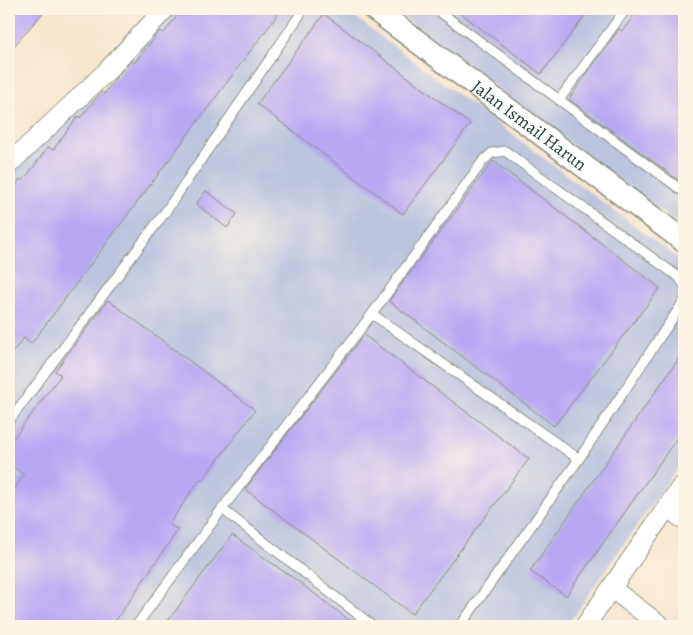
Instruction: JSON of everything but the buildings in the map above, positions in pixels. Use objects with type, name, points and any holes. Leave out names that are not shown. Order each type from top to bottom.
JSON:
[{"type":"street","points":[[9,164],[105,73],[165,9]]},
{"type":"street","name":"Jalan Ismail Harun","points":[[374,9],[684,241]]},
{"type":"street","points":[[585,626],[681,487],[684,489]]},
{"type":"street","points":[[667,507],[684,520]]},
{"type":"street","points":[[611,588],[661,626]]},
{"type":"lane","points":[[9,421],[166,211],[304,9]]},
{"type":"lane","points":[[436,9],[684,192]]},
{"type":"lane","points":[[559,100],[626,9]]},
{"type":"lane","points":[[136,626],[222,509],[372,314],[483,161],[492,153],[505,150],[680,278],[684,285]]},
{"type":"lane","points":[[460,626],[579,459],[684,300]]},
{"type":"lane","points":[[372,314],[579,459]]},
{"type":"lane","points":[[222,509],[374,626]]},
{"type":"shaded area","points":[[172,9],[344,9],[684,263],[684,458],[567,626],[9,626],[9,170],[107,86]]},
{"type":"shaded area","points":[[393,9],[684,9],[684,229]]}]
